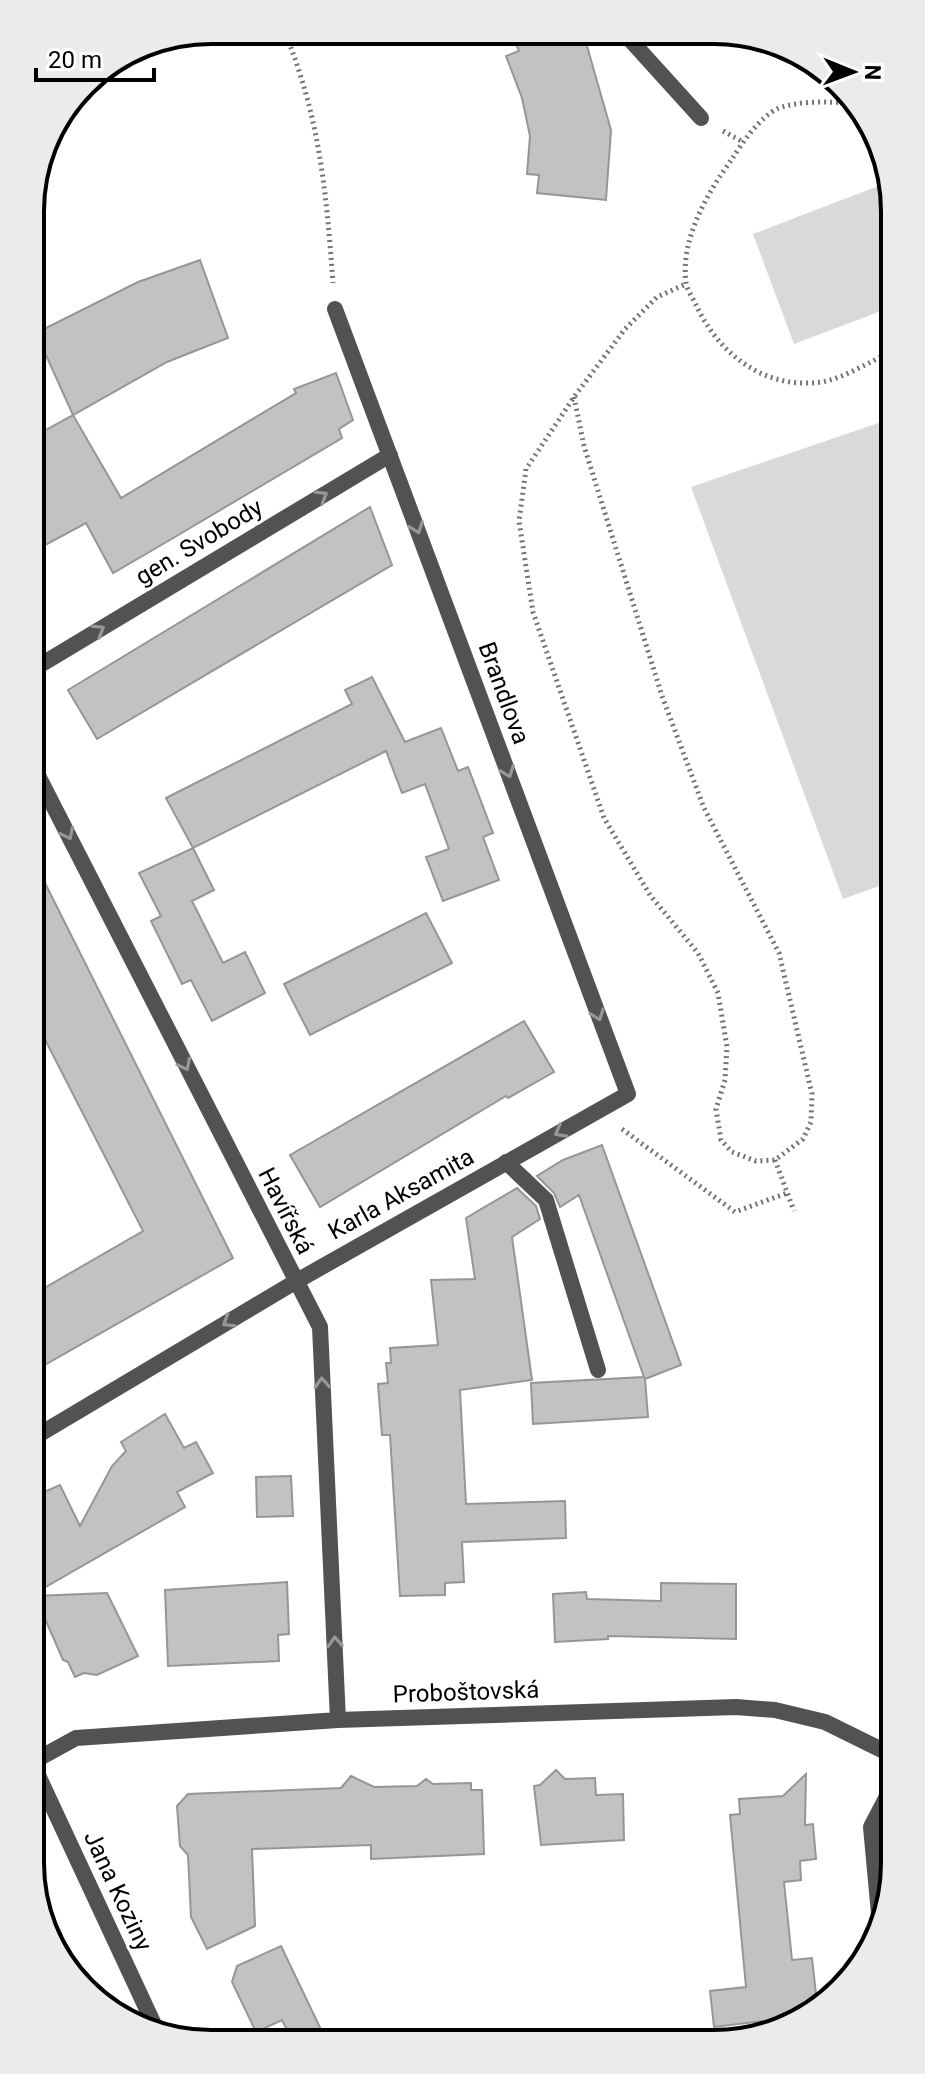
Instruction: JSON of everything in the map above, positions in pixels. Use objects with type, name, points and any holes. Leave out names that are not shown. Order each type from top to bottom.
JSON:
[{"type":"street","points":[[634,44],[701,118]]},
{"type":"street","name":"Brandlova","points":[[335,309],[628,1094]]},
{"type":"street","name":"gen. Svobody","points":[[44,663],[390,455]]},
{"type":"street","name":"Havířská","points":[[44,788],[320,1327],[338,1720]]},
{"type":"street","name":"Karla Aksamita","points":[[44,1432],[295,1282],[628,1094]]},
{"type":"street","points":[[506,1162],[546,1200],[598,1370]]},
{"type":"street","name":"Proboštovská","points":[[44,1756],[76,1738],[338,1720],[736,1707],[775,1710],[825,1722],[881,1750]]},
{"type":"street","name":"Jana Koziny","points":[[44,1788],[151,2018]]},
{"type":"street","points":[[877,1896],[871,1827],[881,1808]]},
{"type":"path","points":[[290,44],[301,73],[325,169],[335,309]]},
{"type":"path","points":[[813,104],[777,109],[743,142],[700,209],[688,258],[686,284],[705,325],[736,361],[762,375],[789,382],[823,382],[881,357]]},
{"type":"path","points":[[574,397],[584,446],[662,696],[704,808],[779,953],[812,1094],[811,1122],[803,1139],[775,1160],[756,1161],[732,1152],[721,1140],[716,1109],[725,1080],[727,1047],[718,993],[698,953],[650,895],[604,818],[533,612],[519,521],[526,469],[574,397],[625,329],[657,297],[686,284]]},
{"type":"path","points":[[601,1109],[619,1127],[735,1212],[787,1193]]},
{"type":"path","points":[[775,1160],[794,1211]]},
{"type":"shaded area","points":[[879,186],[881,311],[794,344],[753,234]]},
{"type":"shaded area","points":[[881,422],[881,886],[843,899],[691,487]]},
{"type":"building","points":[[516,44],[586,44],[611,130],[606,200],[537,193],[539,175],[527,174],[530,136],[522,98],[506,56],[519,51]]},
{"type":"building","points":[[200,260],[228,338],[167,362],[73,415],[44,351],[44,329],[138,282]]},
{"type":"building","points":[[336,373],[353,420],[339,429],[342,438],[113,573],[86,523],[44,546],[44,431],[73,415],[121,498],[296,393],[294,389]]},
{"type":"building","points":[[370,507],[392,565],[97,739],[68,690]]},
{"type":"building","points":[[372,677],[405,742],[441,728],[458,771],[468,767],[493,833],[483,837],[499,880],[443,901],[426,857],[449,849],[425,784],[402,793],[386,751],[193,848],[166,798],[352,704],[345,690]]},
{"type":"building","points":[[193,848],[214,890],[192,901],[223,963],[245,952],[265,993],[212,1021],[191,980],[182,984],[151,921],[161,916],[139,873]]},
{"type":"building","points":[[44,881],[233,1258],[44,1365],[44,1288],[143,1231],[44,1038]]},
{"type":"building","points":[[426,913],[452,963],[310,1035],[284,984]]},
{"type":"building","points":[[524,1021],[554,1072],[508,1098],[506,1096],[320,1207],[290,1155]]},
{"type":"building","points":[[602,1145],[681,1365],[645,1379],[648,1417],[533,1424],[531,1383],[644,1377],[579,1195],[560,1207],[554,1193],[537,1176],[563,1160]]},
{"type":"building","points":[[517,1188],[536,1206],[540,1219],[512,1237],[532,1380],[460,1390],[466,1504],[565,1501],[566,1538],[462,1542],[464,1582],[445,1583],[445,1595],[400,1596],[390,1435],[382,1435],[378,1384],[388,1383],[386,1363],[391,1363],[390,1348],[438,1345],[431,1280],[475,1279],[466,1218]]},
{"type":"building","points":[[165,1414],[184,1448],[196,1442],[213,1473],[177,1492],[185,1507],[44,1588],[44,1492],[60,1485],[80,1526],[112,1466],[126,1451],[121,1442]]},
{"type":"building","points":[[291,1476],[293,1516],[257,1517],[256,1477]]},
{"type":"building","points":[[287,1582],[289,1634],[278,1635],[279,1661],[168,1666],[165,1590]]},
{"type":"building","points":[[661,1583],[736,1584],[736,1639],[608,1636],[608,1639],[555,1642],[553,1594],[586,1592],[587,1599],[661,1601]]},
{"type":"building","points":[[107,1593],[138,1656],[97,1675],[84,1673],[75,1677],[68,1662],[63,1660],[44,1617],[44,1596]]},
{"type":"building","points":[[556,1770],[565,1779],[595,1778],[596,1795],[623,1794],[624,1840],[541,1845],[534,1786],[540,1785]]},
{"type":"building","points":[[806,1774],[805,1825],[813,1824],[816,1859],[800,1861],[801,1880],[784,1882],[792,1960],[812,1958],[816,1995],[788,2013],[764,2022],[714,2027],[710,1991],[746,1987],[730,1815],[740,1814],[739,1799],[783,1796]]},
{"type":"building","points":[[351,1776],[374,1787],[417,1786],[426,1779],[433,1784],[471,1783],[471,1790],[482,1790],[484,1854],[371,1859],[371,1845],[252,1849],[255,1926],[207,1949],[191,1917],[188,1855],[180,1846],[177,1806],[188,1794],[341,1788]]},
{"type":"building","points":[[281,1946],[321,2030],[287,2030],[282,2020],[255,2030],[232,1982],[237,1966]]}]
